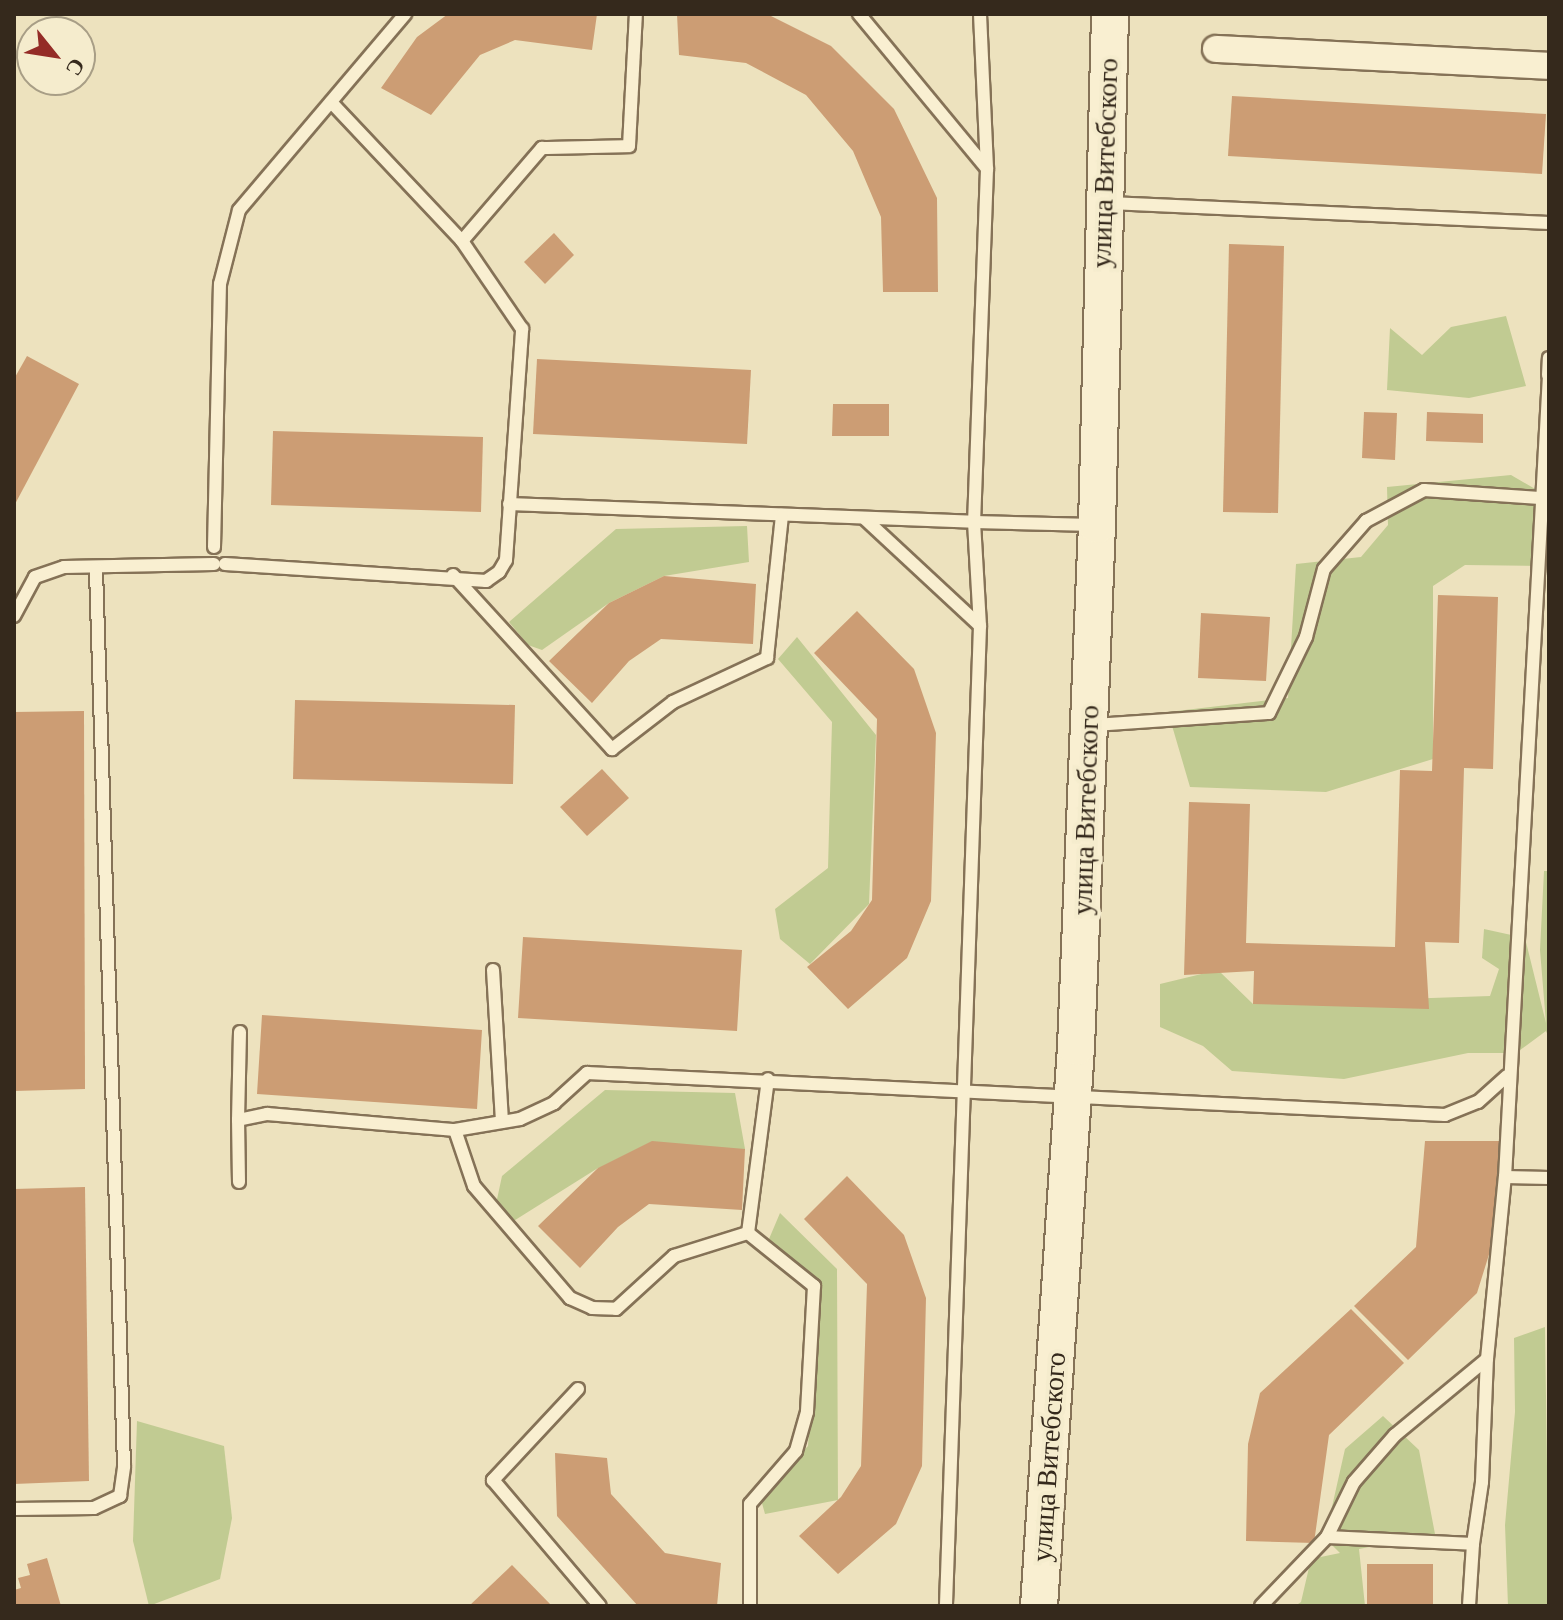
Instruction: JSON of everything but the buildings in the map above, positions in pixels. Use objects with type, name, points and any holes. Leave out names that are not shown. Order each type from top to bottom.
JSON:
[{"type":"street","name":"улица Витебского","points":[[1039,1606],[1074,1100],[1097,525],[1110,14]]},
{"type":"street","points":[[1216,49],[1549,66]]},
{"type":"lane","points":[[214,547],[215,353],[220,284],[239,210],[405,14]]},
{"type":"lane","points":[[462,241],[542,148],[629,146],[636,14]]},
{"type":"lane","points":[[859,14],[987,169]]},
{"type":"lane","points":[[946,1606],[980,626],[974,522],[987,169],[980,14]]},
{"type":"lane","points":[[14,616],[35,577],[64,567],[219,564],[453,575],[486,581],[499,572],[506,560],[522,329],[462,241],[331,102]]},
{"type":"lane","points":[[1103,203],[1549,223]]},
{"type":"lane","points":[[1469,1606],[1473,1544],[1482,1482],[1487,1359],[1505,1177],[1507,1076],[1549,358]]},
{"type":"lane","points":[[1089,726],[1269,713],[1306,637],[1324,569],[1366,521],[1424,490],[1540,498]]},
{"type":"lane","points":[[509,504],[1097,525]]},
{"type":"lane","points":[[453,575],[612,749],[673,702],[767,658],[782,515]]},
{"type":"lane","points":[[865,519],[980,626]]},
{"type":"lane","points":[[14,1509],[94,1508],[120,1496],[124,1466],[96,568]]},
{"type":"lane","points":[[493,970],[502,1122]]},
{"type":"lane","points":[[239,1182],[240,1032]]},
{"type":"lane","points":[[238,1120],[267,1114],[455,1130],[502,1122],[554,1103],[587,1073],[963,1089],[1074,1100],[1445,1115],[1478,1102],[1507,1076]]},
{"type":"lane","points":[[748,1233],[768,1079]]},
{"type":"lane","points":[[455,1130],[474,1186],[570,1298],[592,1308],[616,1309],[674,1256],[748,1233]]},
{"type":"lane","points":[[1505,1177],[1549,1178]]},
{"type":"lane","points":[[748,1233],[814,1286],[807,1412],[796,1451],[750,1504],[750,1606]]},
{"type":"lane","points":[[1261,1606],[1327,1537],[1354,1482],[1395,1435],[1487,1359]]},
{"type":"lane","points":[[578,1389],[493,1480],[600,1606]]},
{"type":"lane","points":[[1327,1537],[1473,1544]]},
{"type":"green space","points":[[1506,316],[1526,386],[1469,398],[1387,390],[1390,328],[1422,355],[1451,327]]},
{"type":"green space","points":[[1511,475],[1549,497],[1549,566],[1465,565],[1433,586],[1433,759],[1326,792],[1190,787],[1168,712],[1288,698],[1296,564],[1361,557],[1388,525],[1387,487]]},
{"type":"green space","points":[[747,526],[749,562],[664,576],[609,603],[542,650],[528,645],[509,622],[616,529]]},
{"type":"green space","points":[[797,637],[876,735],[869,904],[810,964],[780,939],[775,909],[828,868],[832,722],[778,659]]},
{"type":"green space","points":[[1544,871],[1549,871],[1549,1038],[1546,1031],[1516,1053],[1468,1053],[1344,1079],[1232,1071],[1203,1046],[1160,1027],[1160,984],[1218,970],[1253,1004],[1490,996],[1499,969],[1482,958],[1484,929],[1525,938],[1546,1023],[1540,950]]},
{"type":"green space","points":[[605,1090],[735,1093],[745,1149],[598,1168],[512,1222],[496,1204],[502,1176]]},
{"type":"green space","points":[[780,1213],[837,1269],[838,1500],[765,1514],[760,1496],[808,1446],[818,1292],[769,1239]]},
{"type":"green space","points":[[1545,1327],[1549,1606],[1508,1606],[1505,1525],[1515,1412],[1514,1338]]},
{"type":"green space","points":[[1383,1416],[1419,1450],[1435,1534],[1359,1549],[1365,1606],[1295,1606],[1301,1602],[1311,1559],[1340,1553],[1325,1538],[1345,1449]]},
{"type":"green space","points":[[137,1421],[224,1446],[232,1518],[220,1579],[149,1606],[133,1541]]}]
